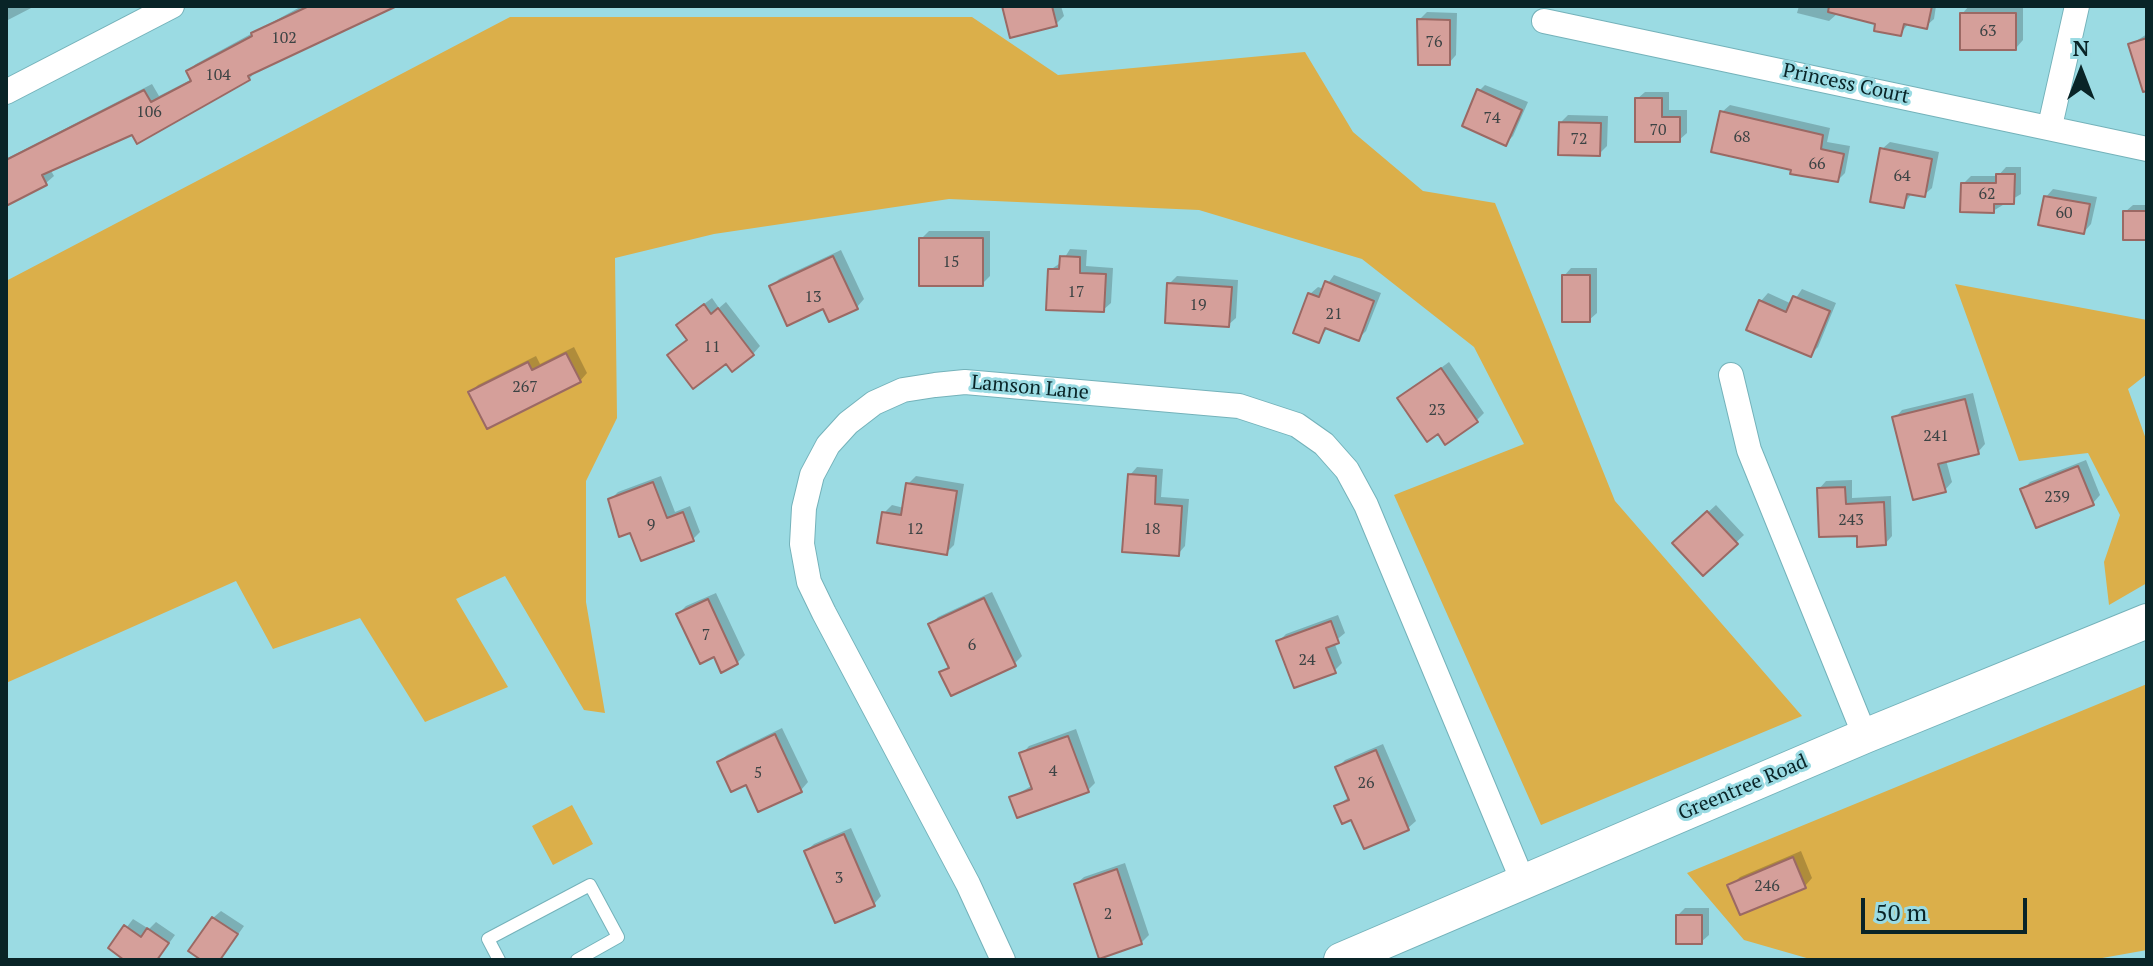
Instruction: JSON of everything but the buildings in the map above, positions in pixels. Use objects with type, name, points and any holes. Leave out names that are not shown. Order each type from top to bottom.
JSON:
[{"type":"street","points":[[6,92],[172,6]]},
{"type":"street","points":[[2050,126],[2077,6]]},
{"type":"street","name":"Princess Court","points":[[1544,21],[2147,149]]},
{"type":"street","points":[[1731,375],[1749,450],[1865,736]]},
{"type":"street","name":"Lamson Lane","points":[[1003,960],[968,884],[809,582],[802,544],[804,508],[812,475],[828,445],[848,423],[874,403],[903,390],[935,385],[965,382],[1239,406],[1297,425],[1324,444],[1347,470],[1366,505],[1524,884]]},
{"type":"street","name":"Greentree Road","points":[[1341,960],[1865,736],[2147,621]]},
{"type":"lane","points":[[499,960],[488,939],[590,885],[618,937],[577,960]]},
{"type":"shaded area","points":[[510,17],[972,17],[1058,75],[1305,52],[1353,132],[1423,191],[1495,203],[1615,501],[1802,716],[1541,825],[1394,495],[1524,444],[1474,347],[1362,259],[1199,210],[949,199],[714,234],[615,258],[617,418],[586,481],[586,602],[605,713],[584,710],[505,576],[456,599],[508,687],[425,722],[360,618],[273,649],[236,581],[6,683],[6,281]]},
{"type":"shaded area","points":[[1955,284],[2147,320],[2147,374],[2128,389],[2147,442],[2147,583],[2109,605],[2104,562],[2120,515],[2088,453],[2019,461]]},
{"type":"shaded area","points":[[2147,684],[2147,950],[2091,960],[1810,959],[1744,940],[1687,873]]},
{"type":"shaded area","points":[[572,805],[593,844],[553,865],[532,826]]}]
